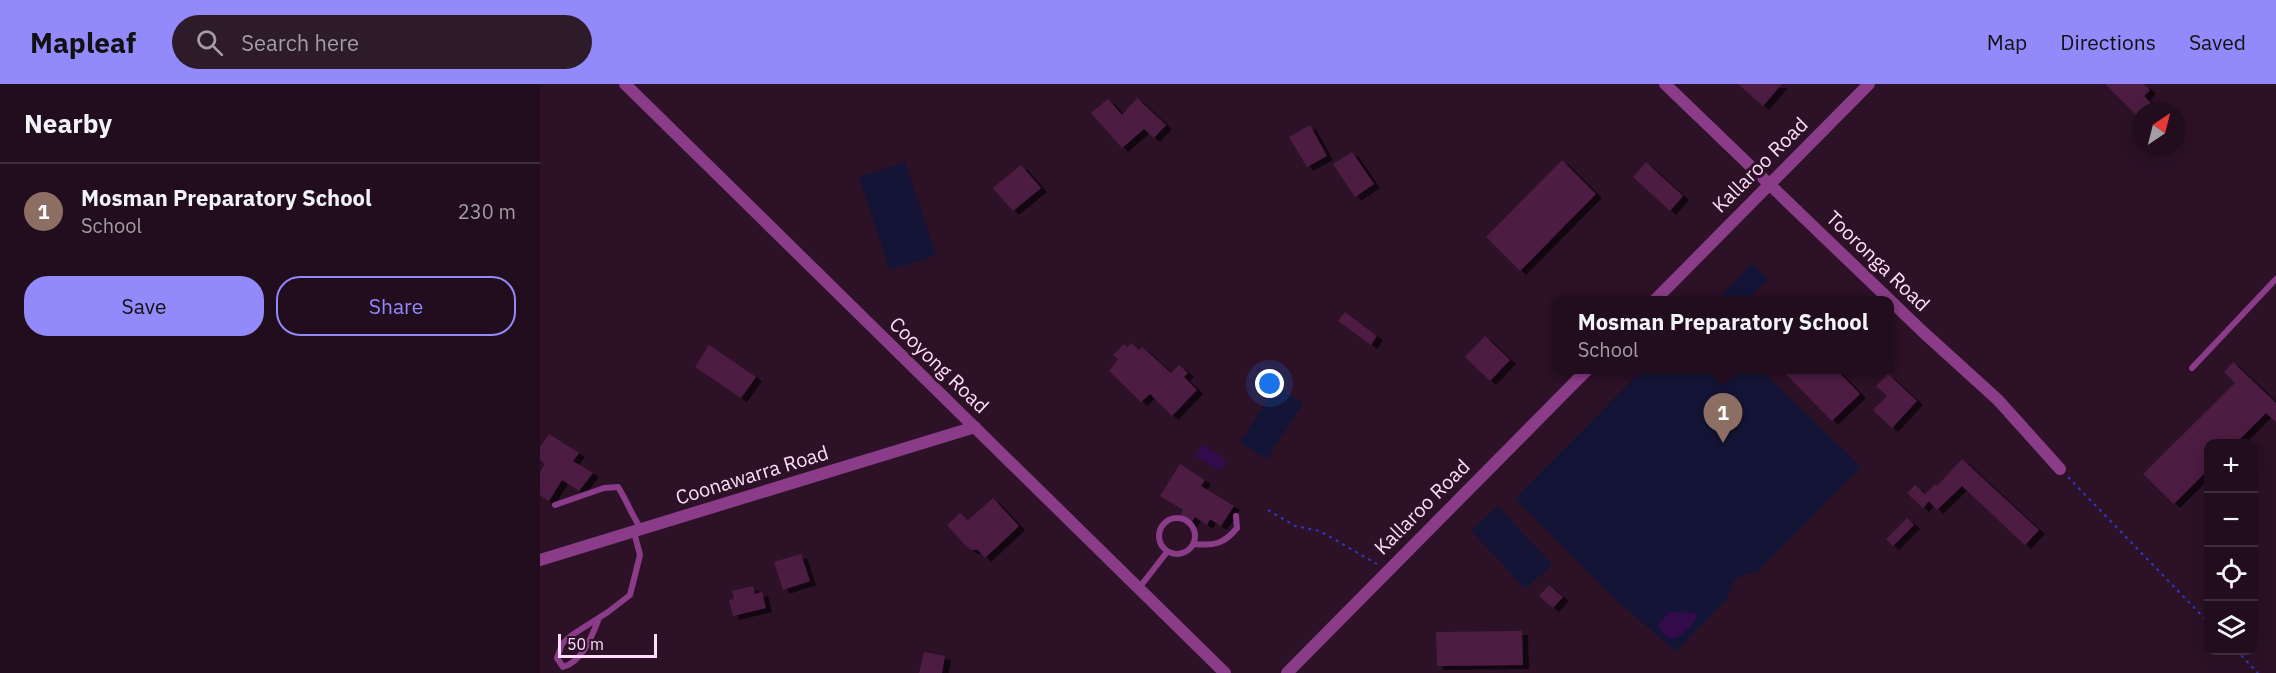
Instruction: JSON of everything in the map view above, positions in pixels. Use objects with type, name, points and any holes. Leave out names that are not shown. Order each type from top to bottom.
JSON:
[{"type":"street","name":"Cooyong Road","points":[[625,84],[1225,673]]},
{"type":"street","name":"Tooronga Road","points":[[1665,84],[1886,296]]},
{"type":"street","name":"Kallaroo Road","points":[[1659,296],[1869,84]]},
{"type":"street","name":"Tooronga Road","points":[[1894,304],[1998,400],[2060,469]]},
{"type":"street","name":"Kallaroo Road","points":[[1287,673],[1582,374]]},
{"type":"street","name":"Coonawarra Road","points":[[540,560],[975,427]]},
{"type":"lane","points":[[2192,368],[2276,279]]},
{"type":"lane","points":[[555,505],[604,488],[618,487],[632,510],[638,530],[640,555],[630,595],[562,644],[557,658],[563,667],[572,664],[583,651],[592,637],[599,618]]},
{"type":"lane","points":[[1194,543],[1218,545],[1228,539],[1237,528],[1236,516]]},
{"type":"lane","points":[[1172,518],[1182,518],[1190,523],[1195,534],[1194,543],[1187,551],[1180,554],[1167,552],[1160,544],[1159,530],[1162,524],[1172,518]]},
{"type":"lane","points":[[1139,588],[1167,552]]},
{"type":"path","points":[[2060,469],[2204,618]]},
{"type":"path","points":[[1268,510],[1295,526],[1320,531],[1387,570]]},
{"type":"path","points":[[2240,655],[2258,673]]},
{"type":"shaded area","points":[[905,162],[936,255],[890,270],[859,177]]},
{"type":"shaded area","points":[[1752,263],[1768,279],[1751,296],[1721,296]]},
{"type":"shaded area","points":[[1638,374],[1765,374],[1861,467],[1757,572],[1745,574],[1734,580],[1727,599],[1676,651],[1618,602],[1515,499]]},
{"type":"shaded area","points":[[1276,386],[1303,403],[1267,459],[1240,443]]},
{"type":"shaded area","points":[[1202,444],[1227,460],[1220,471],[1195,456]]},
{"type":"shaded area","points":[[1498,506],[1552,565],[1525,589],[1471,530]]},
{"type":"shaded area","points":[[1669,612],[1697,613],[1687,630],[1670,639],[1659,629],[1659,623]]},
{"type":"building","points":[[1738,84],[1782,84],[1763,106]]},
{"type":"building","points":[[2105,84],[2144,84],[2150,90],[2144,96],[2150,102],[2132,102],[2132,111]]},
{"type":"building","points":[[1137,98],[1166,125],[1154,138],[1144,129],[1122,148],[1091,113],[1108,99],[1122,115]]},
{"type":"building","points":[[1310,125],[1327,156],[1307,167],[1289,137]]},
{"type":"building","points":[[1352,152],[1374,184],[1355,197],[1333,164]]},
{"type":"building","points":[[1562,160],[1596,194],[1520,271],[1486,237]]},
{"type":"building","points":[[1646,162],[1683,196],[1670,211],[1633,177]]},
{"type":"building","points":[[1021,165],[1041,188],[1013,211],[993,188]]},
{"type":"building","points":[[1345,312],[1377,336],[1371,345],[1338,321]]},
{"type":"building","points":[[1485,336],[1510,360],[1490,381],[1465,357]]},
{"type":"building","points":[[1131,343],[1139,350],[1142,347],[1171,373],[1179,365],[1188,373],[1184,377],[1197,390],[1172,416],[1150,394],[1141,402],[1109,371],[1118,359],[1113,355],[1124,344],[1127,347]]},
{"type":"building","points":[[709,345],[756,377],[741,398],[695,367]]},
{"type":"building","points":[[2233,362],[2276,403],[2276,422],[2266,413],[2240,439],[2204,439],[2204,474],[2174,504],[2143,474],[2235,383],[2224,372]]},
{"type":"building","points":[[1786,374],[1841,374],[1860,394],[1832,421]]},
{"type":"building","points":[[1888,374],[1917,401],[1892,428],[1873,410],[1887,396],[1876,386]]},
{"type":"building","points":[[549,434],[579,453],[573,461],[593,473],[579,491],[562,480],[549,501],[540,495],[540,472],[545,464],[540,460],[540,447]]},
{"type":"building","points":[[1962,459],[2039,530],[2025,545],[1962,486],[1937,510],[1929,501],[1923,508],[1907,493],[1915,485],[1925,494],[1935,484],[1937,486]]},
{"type":"building","points":[[1180,464],[1205,480],[1201,486],[1234,506],[1221,526],[1210,519],[1207,525],[1195,517],[1189,526],[1178,519],[1183,510],[1160,496]]},
{"type":"building","points":[[993,498],[1019,526],[985,558],[978,550],[972,550],[966,546],[947,525],[960,513],[968,520]]},
{"type":"building","points":[[1907,518],[1914,525],[1893,546],[1886,539]]},
{"type":"building","points":[[801,554],[810,581],[783,590],[774,562]]},
{"type":"building","points":[[1549,585],[1563,597],[1553,608],[1539,596]]},
{"type":"building","points":[[753,586],[755,594],[762,592],[766,608],[733,616],[729,600],[734,599],[732,591]]},
{"type":"building","points":[[1522,631],[1523,665],[1437,666],[1436,632]]},
{"type":"building","points":[[924,652],[945,656],[942,673],[919,673]]},
{"type":"place","name":"Mosman Preparatory School","points":[[1723,443]]}]
